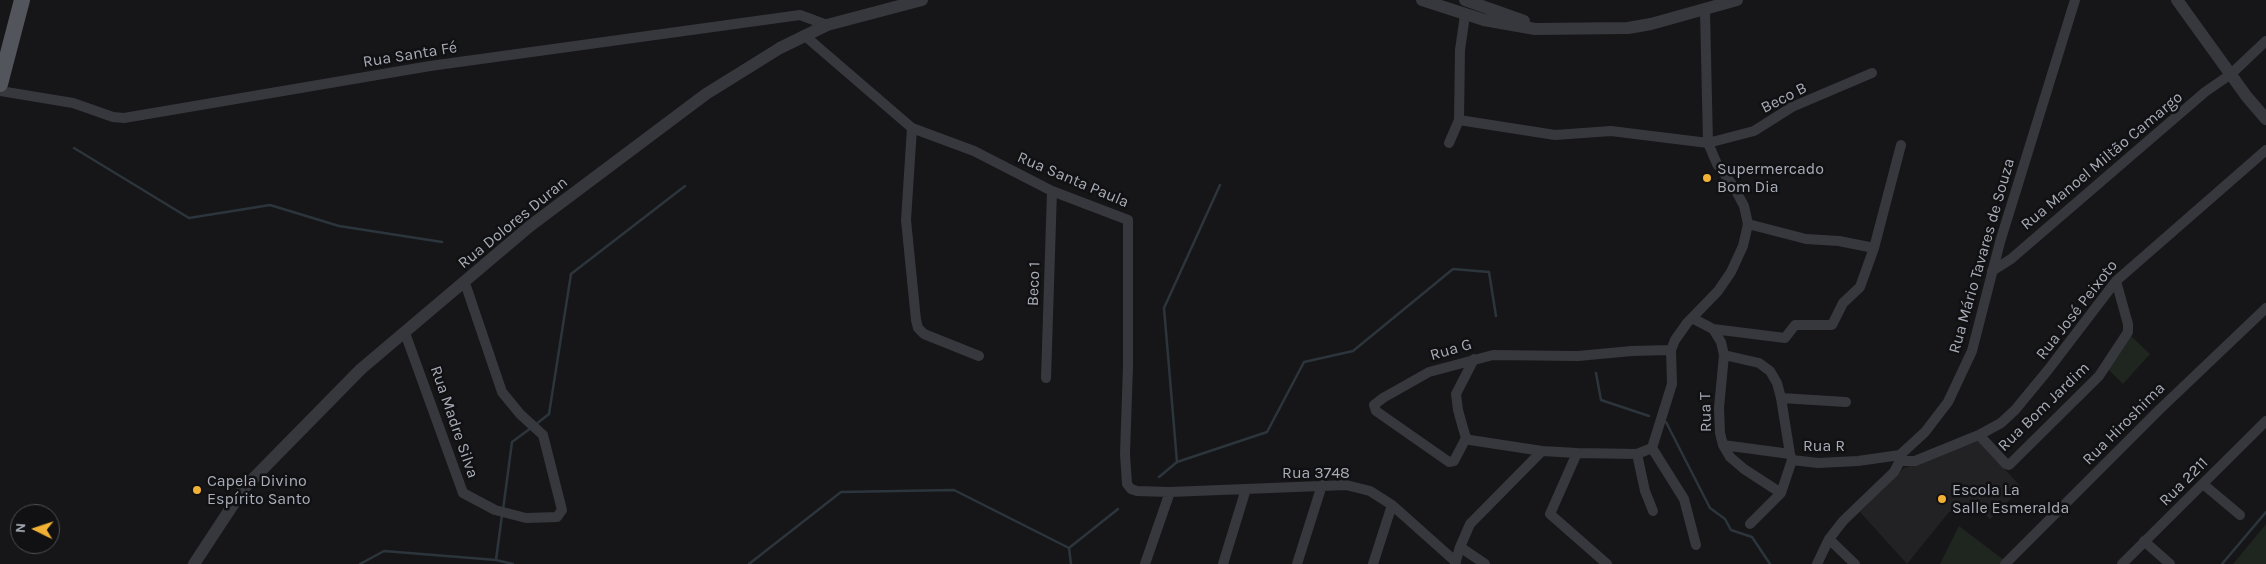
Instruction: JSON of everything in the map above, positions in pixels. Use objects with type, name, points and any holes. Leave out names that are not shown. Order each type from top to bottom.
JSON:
[{"type":"main road","points":[[0,84],[22,0]]},
{"type":"street","name":"Rua Dolores Duran","points":[[194,564],[244,488],[361,369],[530,226],[706,94],[804,35],[827,25],[922,0]]},
{"type":"street","points":[[1422,0],[1464,15],[1511,26],[1536,28],[1628,28],[1705,11],[1737,0]]},
{"type":"street","name":"Rua Mário Tavares de Souza","points":[[1817,564],[1829,539],[1843,521],[1894,472],[1900,458],[1925,432],[1948,402],[1972,351],[1992,271],[2075,0]]},
{"type":"street","points":[[2177,0],[2266,120]]},
{"type":"street","points":[[1449,143],[1459,120],[1460,50],[1464,15],[1460,8],[1466,1],[1522,20],[1561,28]]},
{"type":"street","points":[[1696,545],[1684,499],[1652,448],[1672,384],[1671,350],[1692,318],[1718,291],[1732,272],[1743,246],[1748,224],[1744,206],[1734,187],[1717,164],[1708,142],[1705,11]]},
{"type":"street","name":"Rua Santa Fé","points":[[0,91],[73,103],[113,117],[124,118],[430,66],[800,15],[827,25]]},
{"type":"street","name":"Rua Santa Paula","points":[[804,35],[912,128],[974,152],[1052,191],[1128,220],[1128,366],[1125,454],[1127,484],[1131,489],[1137,491],[1194,492]]},
{"type":"street","name":"Rua Manoel Miltão Camargo","points":[[1992,271],[2011,259],[2205,92],[2231,74],[2266,41]]},
{"type":"street","name":"Beco B","points":[[1459,120],[1555,135],[1604,131],[1708,142],[1754,132],[1792,107],[1872,73]]},
{"type":"street","points":[[912,128],[906,220],[918,328],[924,334],[979,356]]},
{"type":"street","points":[[1692,318],[1713,330],[1785,338],[1795,325],[1832,325],[1843,303],[1860,287],[1874,248],[1901,145]]},
{"type":"street","name":"Rua José Peixoto","points":[[1900,458],[1915,461],[1979,436],[2001,422],[2015,410],[2048,370],[2116,280],[2266,150]]},
{"type":"street","name":"Beco 1","points":[[1046,378],[1052,191]]},
{"type":"street","points":[[1748,224],[1806,239],[1839,241],[1874,248]]},
{"type":"street","name":"Rua Bom Jardim","points":[[1979,436],[2006,464],[2009,464],[2099,376],[2128,332],[2128,324],[2116,280]]},
{"type":"street","name":"Rua Madre Silva","points":[[405,332],[462,493],[495,510],[526,518],[557,517],[562,510],[543,435],[520,414],[502,392],[465,282]]},
{"type":"street","name":"Rua Hiroshima","points":[[2004,564],[2159,410],[2266,308]]},
{"type":"street","name":"Rua T","points":[[1713,330],[1721,342],[1724,355],[1719,408],[1720,432],[1723,445],[1730,457],[1744,469],[1781,493]]},
{"type":"street","name":"Rua G","points":[[1466,438],[1454,461],[1449,462],[1374,409],[1374,406],[1382,398],[1423,375],[1448,365],[1493,354],[1578,356],[1632,351],[1671,350]]},
{"type":"street","points":[[1724,355],[1758,363],[1770,371],[1777,383],[1781,398],[1791,457],[1781,493],[1750,524]]},
{"type":"street","points":[[1474,359],[1456,394],[1458,410],[1466,438],[1478,443],[1542,451],[1577,453],[1637,454],[1652,448]]},
{"type":"street","points":[[1781,398],[1846,402]]},
{"type":"street","name":"Rua 2211","points":[[2122,564],[2264,425]]},
{"type":"street","name":"Rua R","points":[[1723,445],[1818,462],[1900,458]]},
{"type":"street","name":"Rua 3748","points":[[1194,492],[1322,485],[1346,485],[1370,491],[1392,506],[1455,563],[1470,524],[1542,451]]},
{"type":"street","points":[[1577,453],[1550,514],[1607,564]]},
{"type":"street","points":[[1637,454],[1645,491],[1653,511]]},
{"type":"street","points":[[2203,484],[2240,515]]},
{"type":"street","points":[[1297,564],[1322,485]]},
{"type":"street","points":[[1223,564],[1246,489]]},
{"type":"street","points":[[1145,564],[1170,492]]},
{"type":"street","points":[[1373,564],[1392,506]]},
{"type":"street","points":[[1829,539],[1855,564]]},
{"type":"street","points":[[2144,541],[2170,564]]},
{"type":"street","points":[[1460,547],[1485,564]]},
{"type":"shaded area","points":[[2130,335],[2150,354],[2123,384],[2106,367]]},
{"type":"shaded area","name":"Escola La Salle Esmeralda","points":[[1979,441],[2022,488],[1990,519],[1980,510],[1949,512],[1907,564],[1860,512],[1904,468]]},
{"type":"shaded area","points":[[2266,524],[2266,564],[2233,564]]},
{"type":"shaded area","points":[[1959,526],[2009,564],[1940,564]]},
{"type":"waterway","points":[[74,148],[189,218],[270,205],[339,226],[442,242]]},
{"type":"waterway","points":[[1177,462],[1164,308],[1220,185]]},
{"type":"waterway","points":[[535,425],[549,414],[571,274],[685,186]]},
{"type":"waterway","points":[[1159,477],[1177,462],[1267,432],[1304,362],[1353,351],[1453,269],[1489,272],[1496,316]]},
{"type":"waterway","points":[[1596,373],[1601,400],[1649,416]]},
{"type":"waterway","points":[[1666,422],[1710,508],[1725,519],[1731,530],[1752,537],[1770,564]]},
{"type":"waterway","points":[[503,510],[512,442],[531,428]]},
{"type":"waterway","points":[[749,564],[841,492],[954,490],[1069,548],[1118,509]]},
{"type":"waterway","points":[[2222,564],[2266,512]]},
{"type":"waterway","points":[[496,560],[502,515]]},
{"type":"waterway","points":[[1069,548],[1071,564]]},
{"type":"waterway","points":[[360,564],[384,551],[496,560],[513,564]]},
{"type":"place","name":"Supermercado Bom Dia","points":[[1707,178]]},
{"type":"place","name":"Capela Divino Espírito Santo","points":[[197,490]]},
{"type":"place","name":"Escola La Salle Esmeralda","points":[[1942,499]]}]
